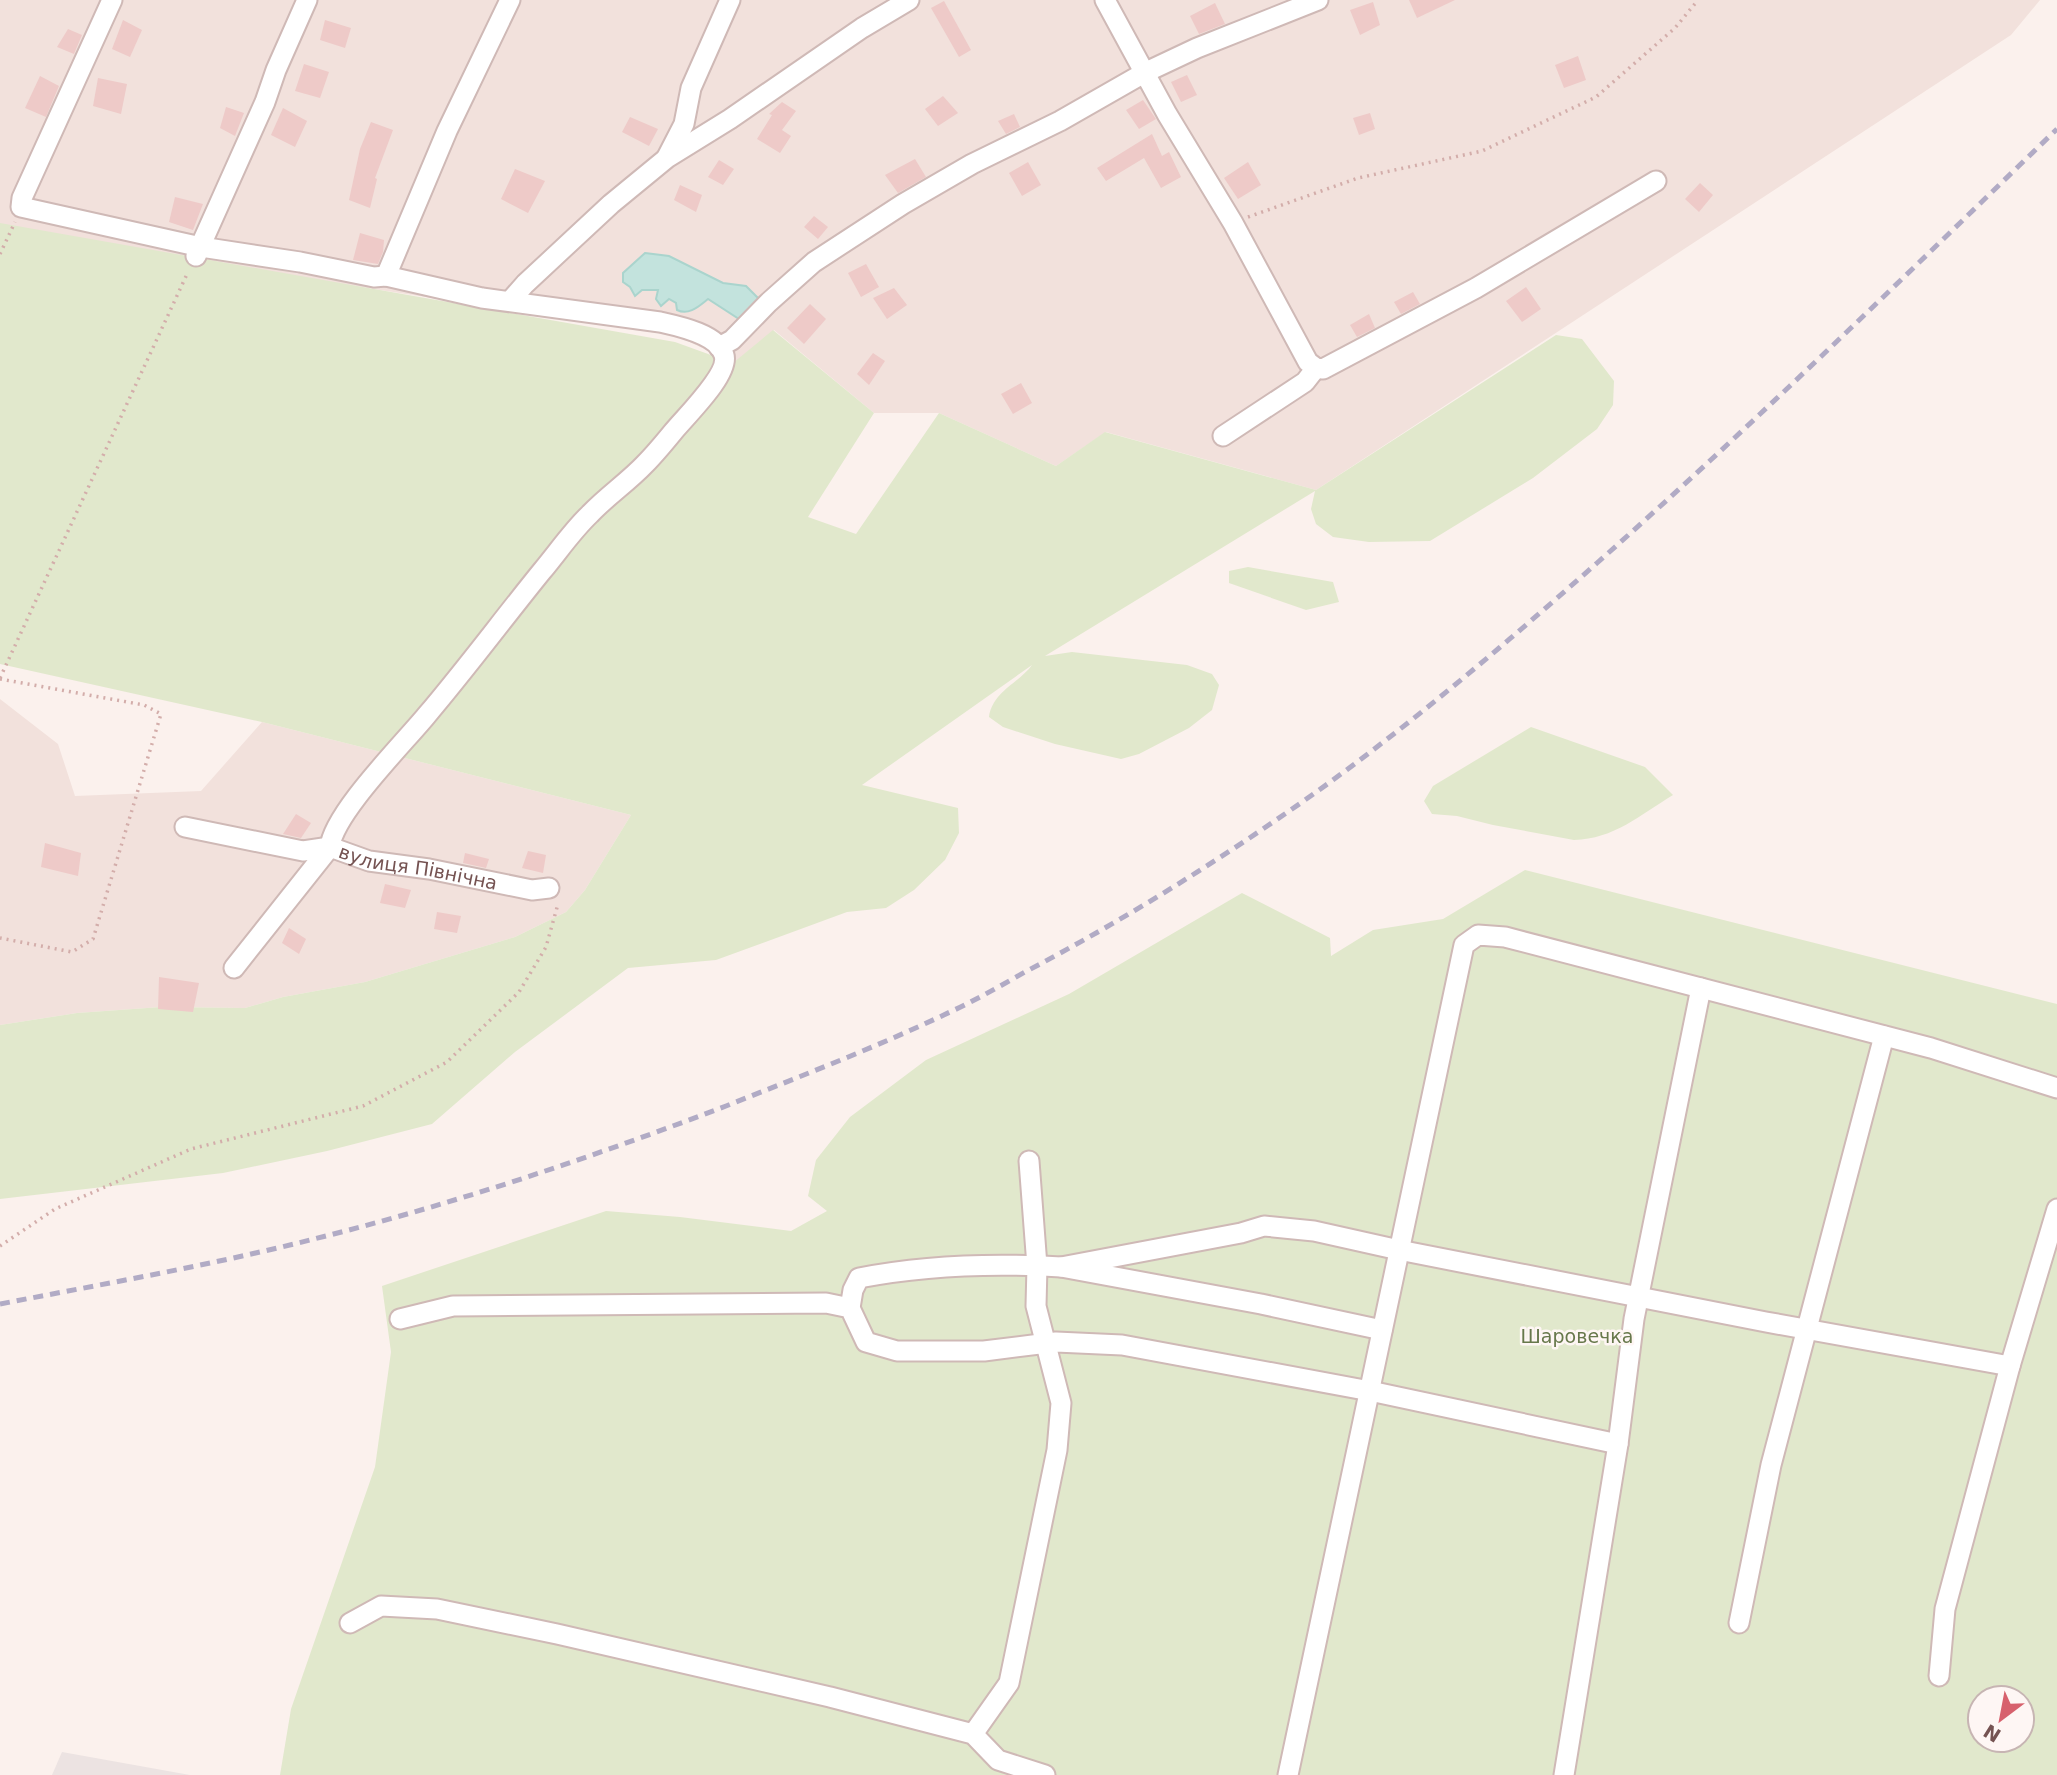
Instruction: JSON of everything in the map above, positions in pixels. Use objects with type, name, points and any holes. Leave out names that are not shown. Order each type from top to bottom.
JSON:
[{"type":"street","points":[[112,0],[22,198],[22,207],[198,252],[300,262],[374,277],[386,276],[460,293],[575,312],[629,317],[685,328],[703,335],[719,347],[733,340],[768,303],[814,262],[972,164],[1059,121],[1144,73],[1210,42],[1318,0]]},
{"type":"street","points":[[198,252],[307,0]]},
{"type":"street","points":[[386,276],[447,131],[510,0]]},
{"type":"street","points":[[667,158],[684,124],[691,88],[730,0]]},
{"type":"street","points":[[510,301],[611,204],[667,158],[730,119],[862,28],[909,0]]},
{"type":"street","points":[[1105,0],[1144,73],[1233,223],[1308,362],[1316,369],[1324,369],[1476,288],[1656,181]]},
{"type":"street","name":"вулиця Північна","points":[[549,888],[532,890],[429,869],[369,861],[330,847],[331,838],[348,810],[589,514],[645,465],[714,385],[724,367],[725,356],[719,347]]},
{"type":"street","points":[[1223,436],[1305,382],[1316,369]]},
{"type":"street","points":[[184,827],[303,851],[330,847]]},
{"type":"street","points":[[234,968],[330,847]]},
{"type":"street","points":[[1288,1775],[1464,945],[1478,935],[1505,937],[1931,1048],[2057,1088]]},
{"type":"street","points":[[1564,1775],[1618,1444],[1639,1296],[1701,988]]},
{"type":"street","points":[[1738,1623],[1771,1465],[1884,1036]]},
{"type":"street","points":[[973,1734],[1009,1684],[1057,1450],[1061,1403],[1036,1306],[1037,1266],[1029,1161]]},
{"type":"street","points":[[1939,1676],[1945,1609],[2010,1366],[2057,1209]]},
{"type":"street","points":[[1061,1267],[1241,1233],[1264,1226],[1314,1231],[1399,1250],[2010,1366]]},
{"type":"street","points":[[1382,1330],[1261,1304],[1061,1267],[1003,1264],[905,1269],[859,1278],[853,1290],[850,1308],[866,1342],[897,1351],[984,1351],[1045,1344],[1122,1345],[1370,1391],[1618,1444]]},
{"type":"street","points":[[400,1319],[453,1306],[826,1303],[850,1308]]},
{"type":"street","points":[[350,1623],[381,1606],[437,1609],[830,1697],[973,1734],[998,1760],[1045,1775]]},
{"type":"path","points":[[1233,223],[1358,178],[1482,151],[1596,97],[1675,27],[1698,0]]},
{"type":"path","points":[[0,254],[22,207]]},
{"type":"path","points":[[0,938],[72,952],[93,939],[161,714],[144,705],[0,679],[198,252]]},
{"type":"path","points":[[0,1246],[55,1209],[191,1149],[363,1106],[447,1062],[519,992],[546,947],[561,894],[549,888]]},
{"type":"shaded area","points":[[0,0],[2040,0],[2011,35],[1316,490],[1106,432],[1056,466],[939,413],[874,413],[774,330],[734,363],[677,336],[0,231]]},
{"type":"shaded area","points":[[0,699],[58,744],[75,796],[201,791],[262,722],[631,815],[585,890],[566,912],[515,937],[365,982],[283,997],[245,1008],[161,1007],[77,1013],[0,1025]]},
{"type":"shaded area","points":[[62,1752],[190,1775],[52,1775]]},
{"type":"green space","points":[[0,223],[675,342],[733,363],[773,330],[874,413],[808,517],[856,534],[939,413],[1056,466],[1105,432],[1316,490],[1556,335],[1582,339],[1614,381],[1613,405],[1597,429],[1533,478],[1430,541],[1369,542],[1333,537],[1316,524],[1311,509],[1315,491],[1045,656],[1072,652],[1187,665],[1212,674],[1219,685],[1212,710],[1189,728],[1139,754],[1121,759],[1055,744],[1003,727],[989,717],[995,701],[1032,665],[862,785],[958,808],[959,833],[945,860],[914,890],[886,908],[847,912],[716,960],[628,968],[515,1052],[432,1124],[327,1151],[223,1173],[0,1199],[0,1025],[77,1013],[161,1007],[245,1008],[283,997],[365,982],[515,937],[566,912],[585,890],[631,815],[262,722],[0,664]]},
{"type":"green space","points":[[1248,567],[1333,582],[1339,602],[1306,610],[1229,583],[1229,571]]},
{"type":"green space","points":[[1531,727],[1645,767],[1673,795],[1614,831],[1588,839],[1574,840],[1457,816],[1432,814],[1424,801],[1433,786]]},
{"type":"green space","name":"Шаровечка","points":[[1525,870],[2057,1004],[2057,1775],[280,1775],[291,1709],[375,1467],[391,1352],[382,1286],[606,1211],[791,1231],[827,1211],[808,1196],[816,1160],[850,1117],[926,1060],[1069,994],[1242,893],[1330,938],[1331,956],[1373,930],[1443,919]]},
{"type":"water","points":[[645,253],[669,256],[723,283],[746,286],[758,298],[758,305],[739,319],[708,299],[694,309],[681,312],[677,310],[676,303],[669,299],[661,306],[656,299],[658,290],[642,290],[635,296],[623,282],[623,273]]},
{"type":"building","points":[[1409,0],[1455,0],[1417,18]]},
{"type":"building","points":[[944,1],[971,50],[959,57],[931,8]]},
{"type":"building","points":[[1373,2],[1380,25],[1360,35],[1350,10]]},
{"type":"building","points":[[1215,3],[1225,24],[1199,34],[1190,16]]},
{"type":"building","points":[[123,20],[142,30],[130,57],[112,49]]},
{"type":"building","points":[[325,20],[351,28],[345,48],[320,40]]},
{"type":"building","points":[[68,29],[82,35],[74,54],[57,47]]},
{"type":"building","points":[[1578,56],[1586,80],[1564,88],[1555,65]]},
{"type":"building","points":[[304,64],[329,72],[320,98],[295,91]]},
{"type":"building","points":[[1187,75],[1197,95],[1181,102],[1171,82]]},
{"type":"building","points":[[40,76],[59,86],[46,117],[25,108]]},
{"type":"building","points":[[98,78],[127,84],[121,114],[93,106]]},
{"type":"building","points":[[943,96],[958,113],[938,126],[925,109]]},
{"type":"building","points":[[1143,100],[1156,119],[1139,129],[1126,110]]},
{"type":"building","points":[[782,102],[796,111],[782,130],[791,136],[780,153],[757,139],[772,115],[769,114]]},
{"type":"building","points":[[226,107],[244,113],[235,136],[220,128]]},
{"type":"building","points":[[283,108],[307,121],[295,147],[271,135]]},
{"type":"building","points":[[1370,113],[1375,129],[1359,135],[1353,118]]},
{"type":"building","points":[[1014,114],[1020,127],[1006,134],[998,121]]},
{"type":"building","points":[[630,117],[658,129],[649,146],[622,132]]},
{"type":"building","points":[[371,122],[393,130],[375,178],[377,179],[370,208],[349,200],[360,149]]},
{"type":"building","points":[[1152,134],[1162,156],[1169,152],[1181,177],[1161,188],[1144,158],[1106,181],[1097,168]]},
{"type":"building","points":[[915,159],[926,177],[898,193],[885,175]]},
{"type":"building","points":[[719,160],[734,169],[723,185],[708,177]]},
{"type":"building","points":[[1028,162],[1041,185],[1022,196],[1009,173]]},
{"type":"building","points":[[1248,162],[1261,185],[1238,199],[1224,178]]},
{"type":"building","points":[[515,169],[545,181],[528,213],[501,199]]},
{"type":"building","points":[[1700,183],[1713,195],[1699,212],[1685,199]]},
{"type":"building","points":[[680,185],[702,195],[696,212],[674,200]]},
{"type":"building","points":[[175,197],[203,204],[193,230],[169,222]]},
{"type":"building","points":[[814,216],[828,227],[818,239],[804,227]]},
{"type":"building","points":[[360,233],[384,240],[378,264],[353,260]]},
{"type":"building","points":[[866,264],[879,287],[861,297],[848,273]]},
{"type":"building","points":[[1526,287],[1541,309],[1522,322],[1506,301]]},
{"type":"building","points":[[894,288],[907,305],[887,319],[873,298]]},
{"type":"building","points":[[1413,292],[1420,304],[1401,314],[1394,302]]},
{"type":"building","points":[[810,304],[826,319],[804,344],[787,328]]},
{"type":"building","points":[[1369,314],[1375,328],[1357,337],[1350,325]]},
{"type":"building","points":[[873,353],[885,361],[869,385],[857,374]]},
{"type":"building","points":[[1021,383],[1032,403],[1013,414],[1001,394]]},
{"type":"building","points":[[296,814],[311,823],[301,838],[283,834]]},
{"type":"building","points":[[45,843],[81,853],[78,876],[41,867]]},
{"type":"building","points":[[528,851],[546,855],[543,873],[522,868]]},
{"type":"building","points":[[465,853],[489,859],[486,868],[463,863]]},
{"type":"building","points":[[385,884],[411,890],[405,908],[380,903]]},
{"type":"building","points":[[437,912],[461,916],[457,933],[434,929]]},
{"type":"building","points":[[289,928],[306,939],[299,954],[282,943]]},
{"type":"building","points":[[159,977],[199,983],[193,1012],[158,1009]]},
{"type":"railway","points":[[0,1304],[310,1240],[415,1212],[572,1162],[726,1106],[895,1037],[969,1003],[1097,932],[1202,869],[1305,800],[1380,744],[1490,655],[1714,457],[2057,129]]}]
